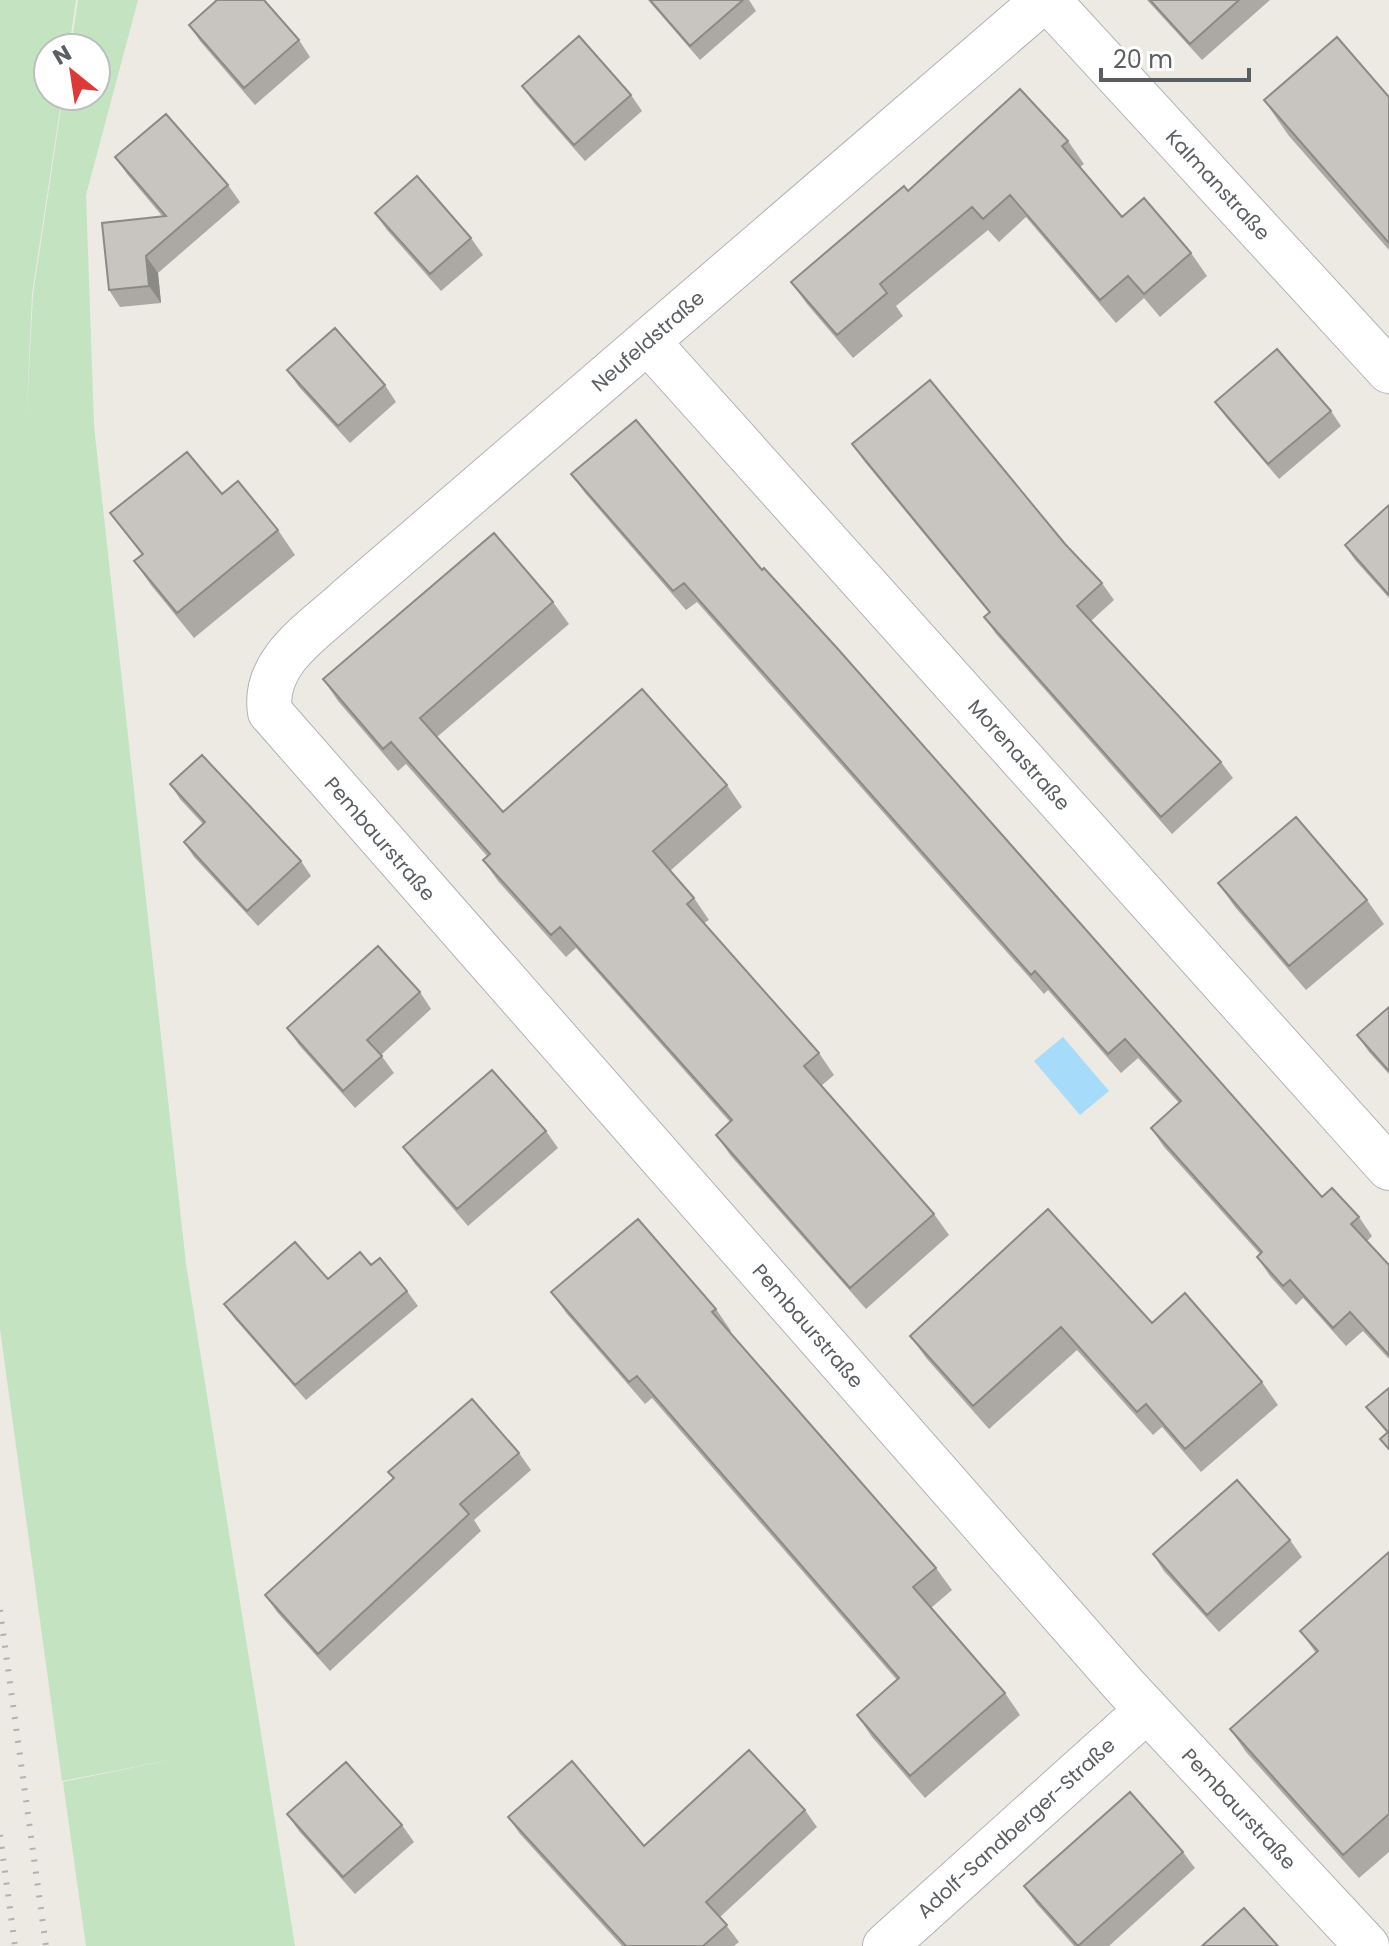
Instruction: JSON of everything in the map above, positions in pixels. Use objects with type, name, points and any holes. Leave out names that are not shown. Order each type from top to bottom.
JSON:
[{"type":"street","name":"Neufeldstraße","points":[[267,693],[281,662],[348,599],[1046,0]]},
{"type":"street","name":"Kalmanstraße","points":[[1046,0],[1389,371]]},
{"type":"street","name":"Morenastraße","points":[[648,342],[1389,1168]]},
{"type":"street","name":"Pembaurstraße","points":[[267,693],[270,712],[282,727],[1147,1710],[1367,1946]]},
{"type":"street","name":"Adolf-Sandberger-Straße","points":[[885,1946],[1147,1710]]},
{"type":"green space","points":[[0,0],[76,0],[71,32],[32,32],[32,112],[60,112],[32,294],[26,429],[33,295],[61,112],[108,112],[86,195],[94,426],[186,1264],[295,1946],[86,1946],[63,1782],[175,1759],[62,1781],[0,1329]]},
{"type":"green space","points":[[78,0],[138,0],[112,98],[112,32],[73,32]]},
{"type":"water","points":[[1063,1037],[1109,1091],[1080,1115],[1034,1061]]},
{"type":"building","points":[[217,0],[264,0],[299,40],[244,88],[189,25]]},
{"type":"building","points":[[650,0],[743,0],[690,46]]},
{"type":"building","points":[[1150,0],[1239,0],[1190,44]]},
{"type":"building","points":[[579,36],[631,95],[574,145],[522,86]]},
{"type":"building","points":[[1337,37],[1389,97],[1389,243],[1264,100]]},
{"type":"building","points":[[1020,89],[1068,141],[1062,146],[1122,217],[1144,198],[1191,253],[1144,294],[1128,276],[1100,300],[1010,195],[983,219],[972,207],[880,284],[887,293],[837,335],[791,282],[904,186],[908,191]]},
{"type":"building","points":[[166,114],[228,185],[146,256],[149,286],[109,290],[102,223],[166,216],[115,157]]},
{"type":"building","points":[[417,176],[471,238],[430,274],[375,213]]},
{"type":"building","points":[[335,328],[385,385],[338,426],[287,370]]},
{"type":"building","points":[[1277,349],[1331,411],[1268,464],[1215,402]]},
{"type":"building","points":[[930,380],[1065,544],[1102,583],[1077,606],[1221,762],[1161,817],[984,617],[990,612],[852,444]]},
{"type":"building","points":[[636,420],[762,570],[764,568],[837,648],[1322,1197],[1332,1188],[1359,1217],[1351,1224],[1389,1265],[1389,1355],[1350,1312],[1333,1328],[1290,1280],[1283,1286],[1257,1257],[1262,1252],[1151,1128],[1181,1101],[1125,1039],[1108,1054],[1035,971],[1031,975],[684,583],[673,591],[571,474]]},
{"type":"building","points":[[187,452],[222,494],[238,481],[278,530],[177,613],[134,561],[143,554],[110,513]]},
{"type":"building","points":[[1389,505],[1389,595],[1345,545]]},
{"type":"building","points":[[494,533],[553,602],[420,718],[503,812],[642,689],[727,785],[653,851],[694,898],[687,904],[819,1053],[804,1066],[934,1214],[850,1288],[716,1135],[732,1120],[560,927],[551,935],[483,860],[490,854],[391,742],[383,749],[323,679]]},
{"type":"building","points":[[202,755],[301,861],[247,911],[184,842],[205,822],[170,784]]},
{"type":"building","points":[[1296,817],[1367,900],[1289,966],[1218,883]]},
{"type":"building","points":[[378,946],[420,992],[367,1040],[382,1056],[343,1091],[287,1028]]},
{"type":"building","points":[[1389,1007],[1389,1071],[1357,1035]]},
{"type":"building","points":[[492,1070],[546,1131],[457,1209],[403,1147]]},
{"type":"building","points":[[1048,1209],[1152,1323],[1185,1293],[1262,1382],[1185,1449],[1146,1404],[1137,1412],[1061,1327],[973,1406],[910,1336]]},
{"type":"building","points":[[638,1219],[716,1309],[712,1312],[936,1568],[913,1587],[1005,1693],[910,1776],[857,1715],[899,1678],[637,1376],[629,1382],[551,1292]]},
{"type":"building","points":[[295,1242],[328,1279],[360,1252],[371,1265],[380,1258],[407,1291],[295,1385],[224,1304]]},
{"type":"building","points":[[1389,1388],[1389,1449],[1380,1439],[1388,1432],[1366,1407]]},
{"type":"building","points":[[472,1399],[519,1453],[460,1504],[469,1514],[318,1654],[265,1595],[394,1478],[388,1472]]},
{"type":"building","points":[[1237,1480],[1290,1540],[1207,1615],[1153,1554]]},
{"type":"building","points":[[1389,1552],[1389,1814],[1343,1855],[1230,1729],[1318,1651],[1300,1631]]},
{"type":"building","points":[[749,1750],[805,1810],[706,1902],[727,1925],[703,1946],[626,1946],[508,1817],[572,1761],[644,1846]]},
{"type":"building","points":[[346,1762],[402,1825],[343,1877],[287,1814]]},
{"type":"building","points":[[1130,1792],[1183,1852],[1078,1946],[1024,1886]]},
{"type":"building","points":[[1244,1908],[1278,1946],[1202,1946]]},
{"type":"railway","points":[[0,1610],[46,1946]]},
{"type":"railway","points":[[0,1835],[15,1946]]}]
